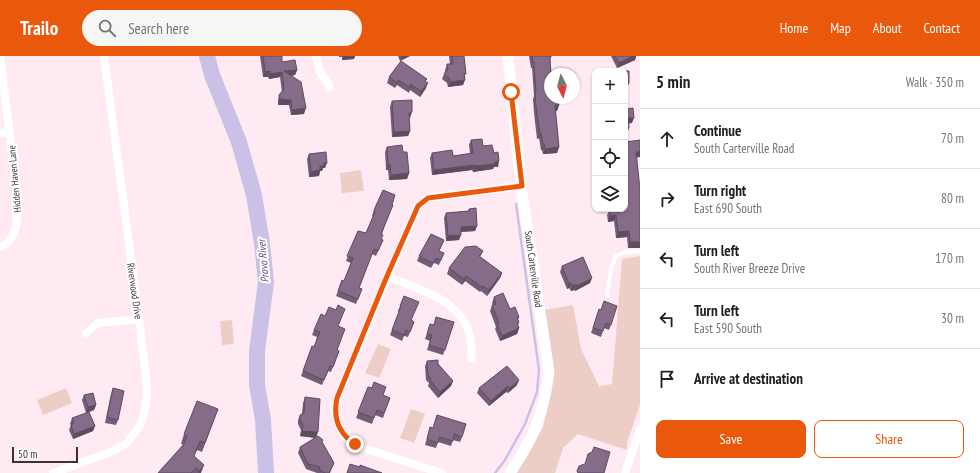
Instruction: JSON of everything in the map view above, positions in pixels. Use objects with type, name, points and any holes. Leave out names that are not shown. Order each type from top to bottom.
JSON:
[{"type":"street","name":"Hidden Haven Lane","points":[[0,56],[17,194],[17,217],[15,230],[9,242],[0,247]]},
{"type":"street","name":"Riverwood Drive","points":[[53,473],[120,448],[133,437],[140,427],[147,398],[139,319],[104,56]]},
{"type":"street","points":[[316,56],[320,72],[330,87]]},
{"type":"street","name":"South Carterville Road","points":[[508,56],[522,186],[549,372],[541,417],[533,435],[510,473]]},
{"type":"street","points":[[0,132],[9,132]]},
{"type":"street","points":[[442,473],[359,446],[350,441],[337,422],[337,398],[387,276],[418,206],[428,198],[522,186]]},
{"type":"street","points":[[387,276],[441,298],[457,311],[464,320],[470,332],[472,348],[471,358]]},
{"type":"street","points":[[86,333],[98,323],[139,319]]},
{"type":"street","points":[[625,473],[640,429]]},
{"type":"lane","points":[[607,296],[611,268],[616,256],[625,252],[640,251]]},
{"type":"shaded area","points":[[361,170],[364,191],[342,193],[340,173]]},
{"type":"shaded area","points":[[640,256],[640,405],[627,443],[627,450],[578,434],[563,448],[555,473],[515,473],[527,457],[543,427],[552,386],[544,310],[573,305],[581,349],[599,386],[600,388],[601,386],[612,384],[622,259]]},
{"type":"shaded area","points":[[232,320],[234,344],[222,345],[220,321]]},
{"type":"shaded area","points":[[378,344],[391,349],[379,378],[365,373]]},
{"type":"shaded area","points":[[66,388],[72,403],[43,415],[37,400]]},
{"type":"shaded area","points":[[411,409],[425,414],[414,443],[400,438]]},
{"type":"building","points":[[263,56],[282,56],[282,62],[295,60],[297,70],[284,71],[301,82],[306,108],[292,110],[291,100],[280,99],[279,95],[284,89],[282,72],[270,74],[270,71],[265,72]]},
{"type":"building","points":[[452,56],[464,56],[466,74],[464,74],[465,80],[450,82],[449,78],[444,74],[448,69],[447,64],[453,64]]},
{"type":"building","points":[[532,56],[551,56],[551,68],[544,68],[544,104],[559,104],[555,105],[559,147],[545,149],[543,144],[536,107],[534,62],[533,63]]},
{"type":"building","points":[[615,56],[633,56],[619,63]]},
{"type":"building","points":[[401,61],[427,79],[425,81],[428,83],[421,91],[410,84],[411,88],[398,80],[397,83],[389,77]]},
{"type":"building","points":[[628,71],[629,71],[628,83]]},
{"type":"building","points":[[412,100],[412,112],[409,113],[410,131],[394,132],[392,101]]},
{"type":"building","points":[[633,108],[634,118],[628,118],[628,109]]},
{"type":"building","points":[[482,139],[483,146],[492,145],[494,153],[498,152],[499,161],[495,162],[495,164],[434,170],[432,153],[452,150],[453,156],[473,153],[471,140]]},
{"type":"building","points":[[640,140],[640,151],[636,152],[640,189],[640,242],[630,242],[629,231],[618,232],[616,215],[610,216],[610,212],[628,212],[628,142]]},
{"type":"building","points":[[402,145],[403,152],[407,152],[409,173],[391,175],[390,164],[388,164],[387,147]]},
{"type":"building","points":[[326,152],[327,163],[324,163],[324,166],[320,166],[320,170],[311,172],[309,154]]},
{"type":"building","points":[[383,190],[395,195],[393,205],[381,234],[383,235],[381,239],[383,240],[378,251],[374,249],[359,288],[362,289],[358,299],[338,291],[342,280],[344,281],[353,258],[347,256],[358,231],[366,233]]},
{"type":"building","points":[[476,208],[477,226],[461,227],[461,235],[448,236],[446,213],[469,211],[469,209]]},
{"type":"building","points":[[431,234],[444,240],[439,251],[444,253],[441,260],[436,258],[433,263],[419,256]]},
{"type":"building","points":[[476,246],[483,251],[479,256],[502,273],[489,290],[466,276],[464,279],[449,268],[465,247]]},
{"type":"building","points":[[583,257],[592,278],[577,286],[576,284],[573,286],[571,283],[569,284],[562,266]]},
{"type":"building","points":[[503,293],[510,309],[515,307],[519,317],[517,318],[519,322],[517,323],[519,328],[502,336],[492,305],[496,304],[494,297]]},
{"type":"building","points":[[404,296],[419,302],[411,320],[414,322],[410,332],[406,330],[404,335],[392,330]]},
{"type":"building","points":[[604,301],[617,306],[611,325],[606,323],[603,331],[593,328],[599,309],[601,310]]},
{"type":"building","points":[[338,305],[345,309],[338,326],[345,329],[337,350],[339,351],[333,367],[330,366],[324,380],[303,371],[312,346],[314,347],[320,332],[314,330],[321,314],[325,316],[329,307],[336,310]]},
{"type":"building","points":[[436,317],[454,322],[445,350],[429,345],[432,335],[427,334],[430,324],[434,325]]},
{"type":"building","points":[[438,360],[438,364],[453,381],[440,392],[430,380],[427,361]]},
{"type":"building","points":[[507,366],[519,380],[510,388],[508,386],[491,401],[479,388]]},
{"type":"building","points":[[374,382],[386,387],[383,395],[390,398],[384,413],[377,410],[374,418],[358,412],[368,387],[372,388]]},
{"type":"building","points":[[113,388],[124,391],[118,420],[107,417]]},
{"type":"building","points":[[93,393],[96,405],[88,407],[84,395]]},
{"type":"building","points":[[305,397],[320,399],[318,432],[302,431],[303,425],[300,415],[304,413]]},
{"type":"building","points":[[197,401],[218,409],[205,443],[200,441],[194,456],[204,465],[199,471],[196,468],[191,473],[158,473],[184,444],[187,436],[184,434]]},
{"type":"building","points":[[89,412],[95,426],[74,434],[71,425],[74,423],[72,418]]},
{"type":"building","points":[[437,415],[466,424],[462,437],[454,434],[453,441],[439,437],[438,443],[427,439],[430,427],[433,428]]},
{"type":"building","points":[[318,436],[323,440],[322,442],[334,463],[329,473],[325,473],[319,469],[320,467],[308,464],[300,447]]},
{"type":"building","points":[[594,447],[610,452],[604,473],[578,473],[577,471],[579,466],[585,464],[588,454],[592,452]]},
{"type":"building","points":[[350,464],[360,467],[360,465],[382,473],[347,473]]},
{"type":"waterway","name":"Provo River","points":[[207,56],[212,75],[239,142],[254,195],[262,243],[266,282],[257,351],[257,385],[263,420],[266,473]]},
{"type":"waterway","points":[[495,473],[505,460],[525,424],[537,392],[539,370],[516,204]]},
{"type":"route","points":[[355,444],[344,434],[337,422],[335,408],[337,398],[387,276],[418,206],[428,198],[522,186],[511,92]]}]
